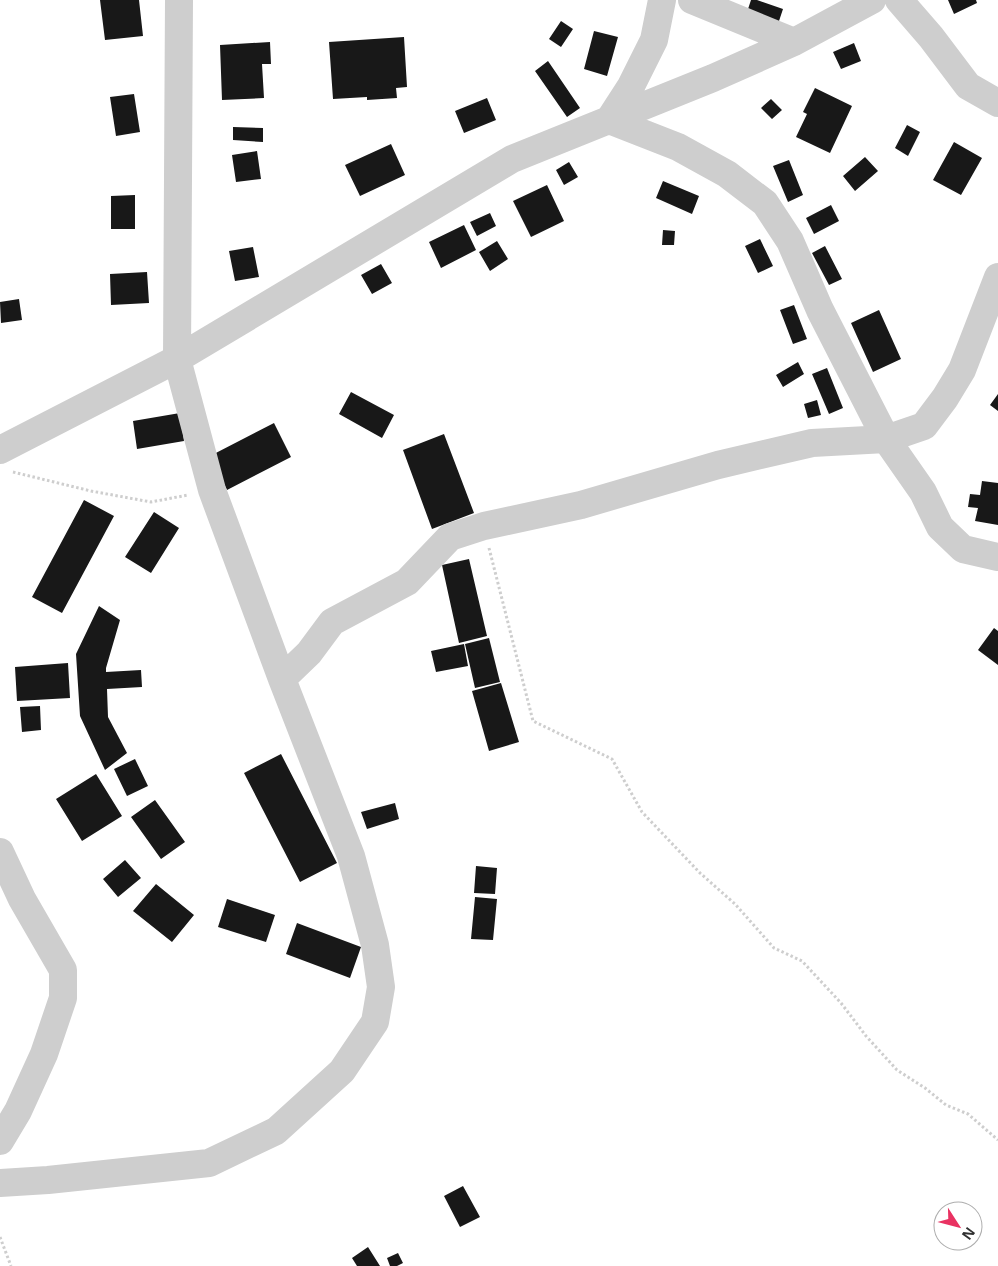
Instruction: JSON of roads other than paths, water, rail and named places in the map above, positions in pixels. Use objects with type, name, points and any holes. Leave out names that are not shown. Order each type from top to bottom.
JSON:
[{"type":"street","points":[[0,1183],[58,1179],[209,1163],[276,1131],[342,1071],[375,1022],[381,987],[375,945],[351,856],[282,680],[212,490],[177,360],[179,0]]},
{"type":"street","points":[[609,120],[630,86],[654,40],[662,0]]},
{"type":"street","points":[[692,0],[794,42]]},
{"type":"street","points":[[5,461],[512,159],[713,78],[794,42],[872,0]]},
{"type":"street","points":[[900,0],[968,86],[998,103]]},
{"type":"street","points":[[609,120],[678,147],[727,174],[765,203],[790,241],[820,310],[886,439],[923,492],[940,527],[963,549],[998,557]]},
{"type":"street","points":[[282,680],[309,653],[332,622],[407,582],[450,538],[484,526],[581,505],[718,465],[812,444],[886,439],[924,426],[946,398],[962,370],[998,278]]},
{"type":"street","points":[[0,852],[22,899],[63,970],[63,998],[44,1054],[18,1111],[0,1142]]}]
